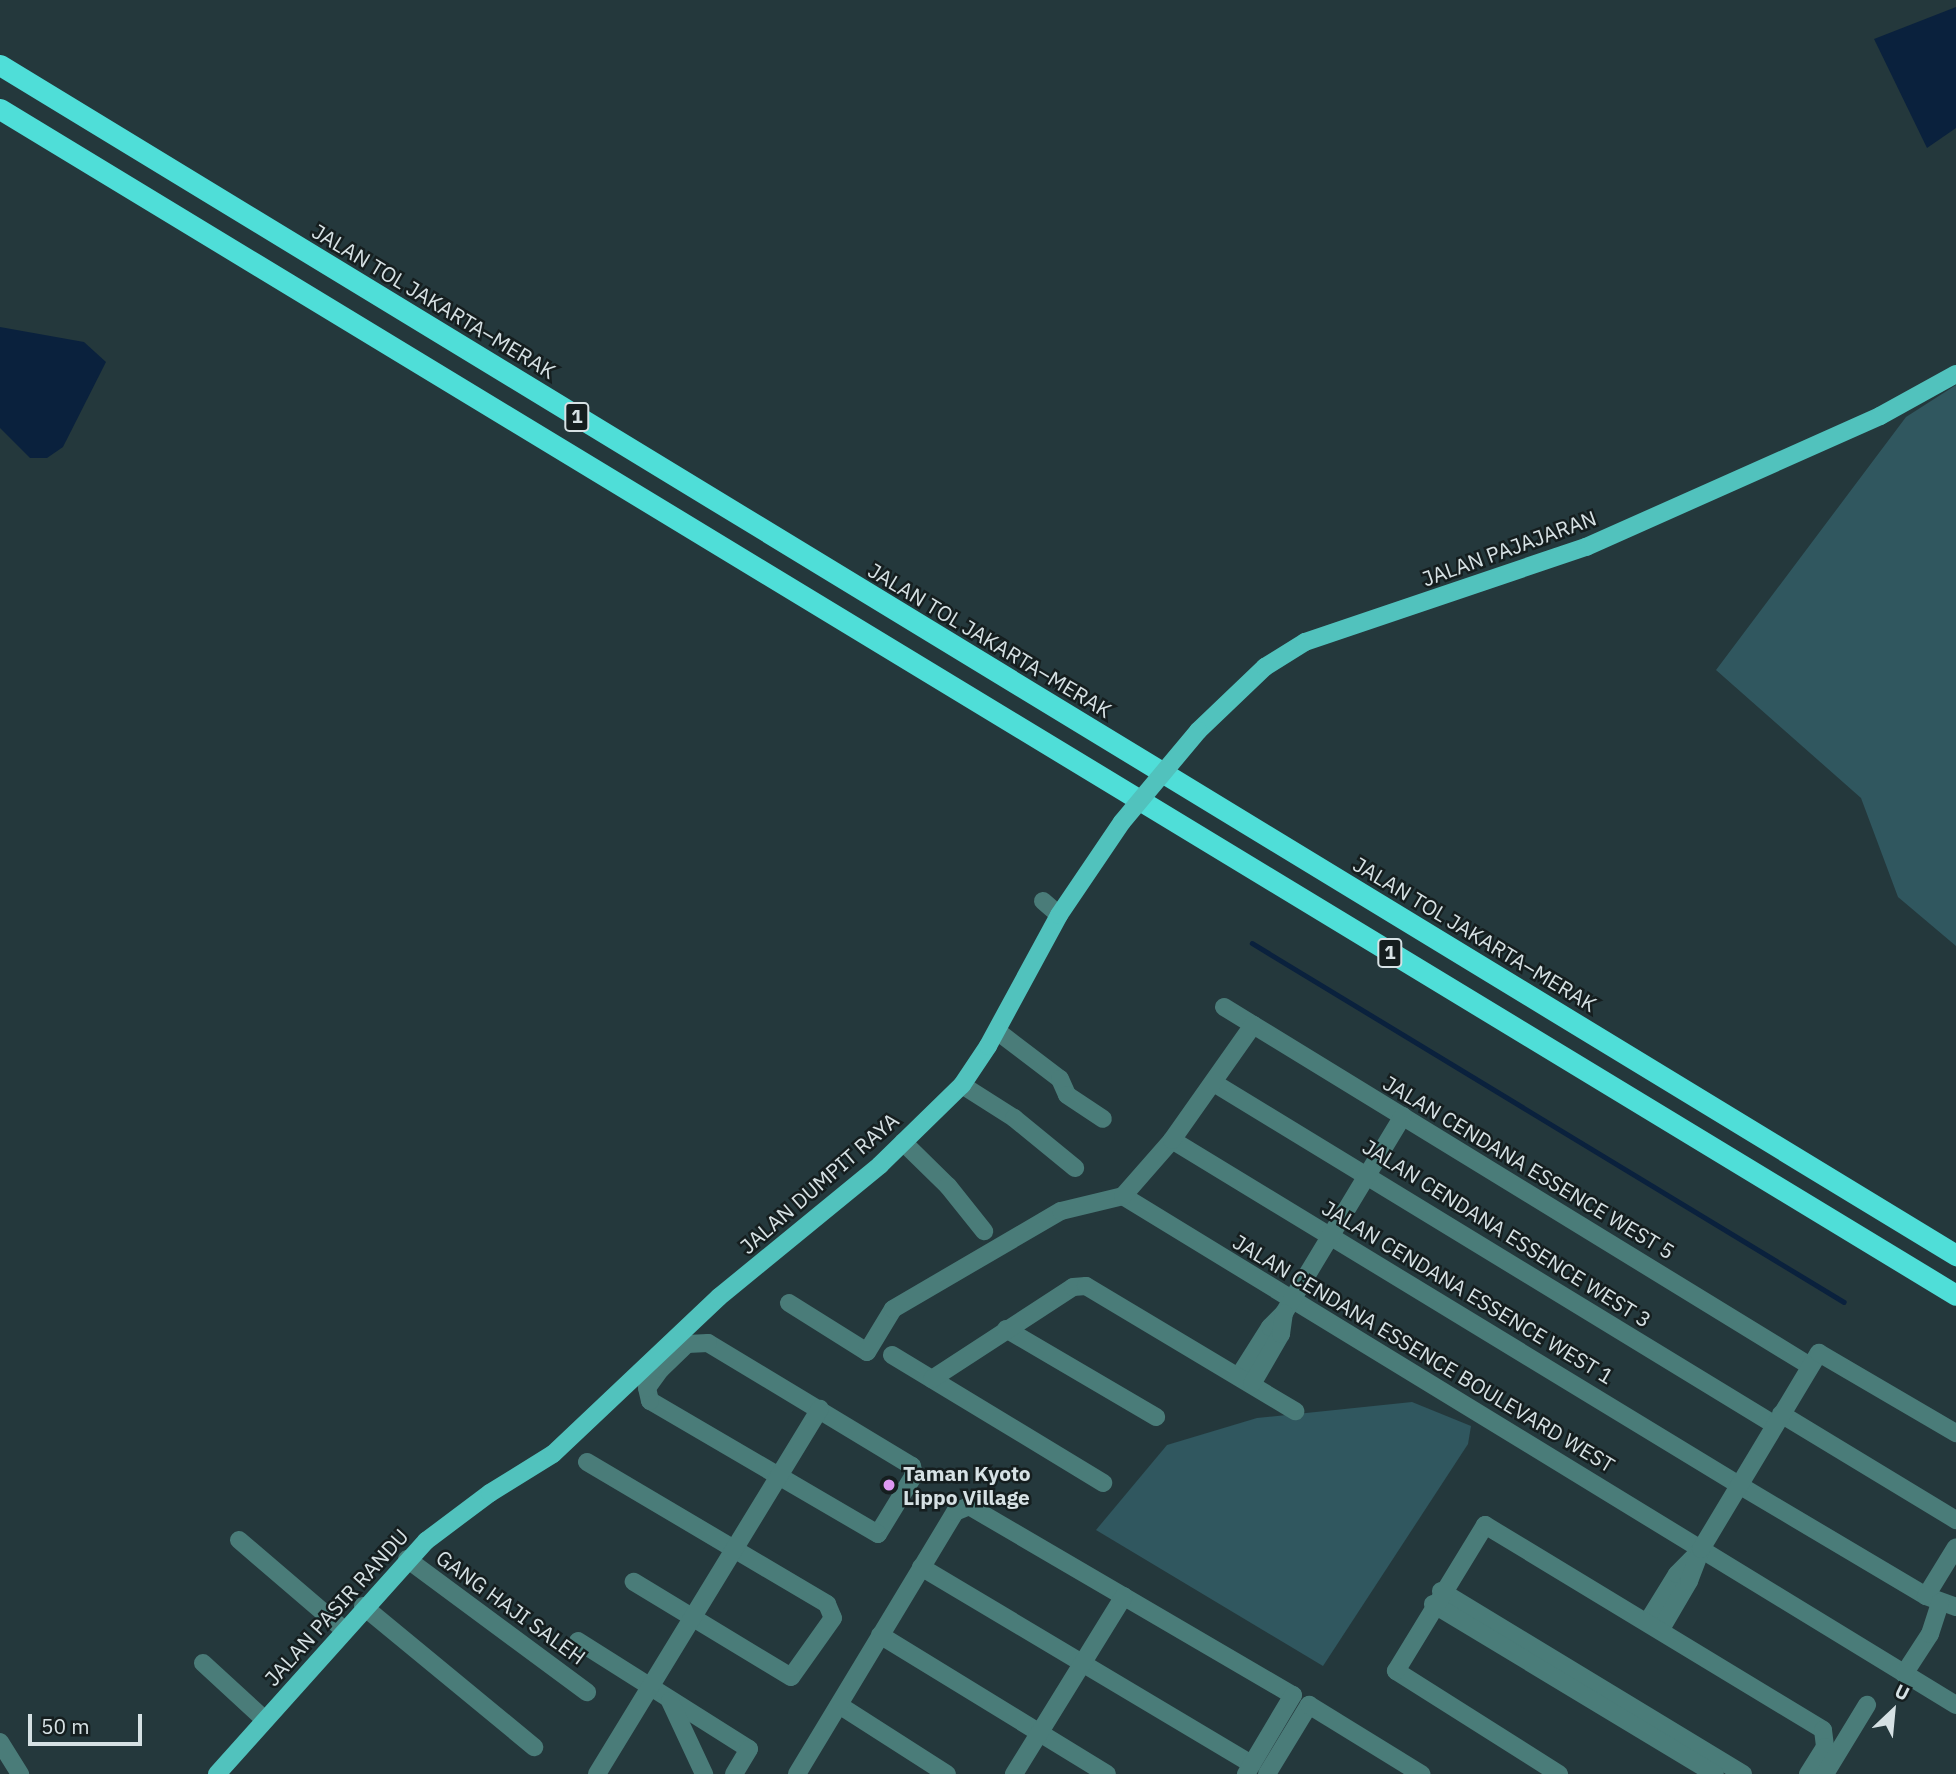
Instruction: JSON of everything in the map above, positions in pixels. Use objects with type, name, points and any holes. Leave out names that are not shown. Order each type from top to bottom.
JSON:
[{"type":"highway","name":"JALAN TOL JAKARTA–MERAK","points":[[0,65],[1956,1255]]},
{"type":"highway","name":"1","points":[[0,109],[1956,1295]]},
{"type":"main road","name":"JALAN PAJAJARAN","points":[[1122,822],[1198,732],[1265,667],[1306,642],[1586,547],[1880,416],[1956,374]]},
{"type":"main road","name":"JALAN DUMPIT RAYA","points":[[468,1508],[553,1454],[719,1297],[903,1142],[962,1085],[997,1031],[1059,915],[1122,822]]},
{"type":"main road","name":"JALAN PASIR RANDU","points":[[217,1774],[407,1559],[468,1508]]},
{"type":"street","points":[[1042,901],[1059,915]]},
{"type":"street","name":"JALAN CENDANA ESSENCE WEST 5","points":[[1224,1007],[1810,1366]]},
{"type":"street","points":[[789,1303],[867,1352],[893,1309],[1061,1211],[1123,1196],[1172,1140],[1253,1026]]},
{"type":"street","points":[[997,1031],[1060,1079],[1067,1095],[1103,1119]]},
{"type":"street","name":"JALAN CENDANA ESSENCE WEST 3","points":[[1214,1083],[1778,1419],[1956,1519]]},
{"type":"street","points":[[962,1085],[1014,1118],[1075,1168]]},
{"type":"street","points":[[1245,1380],[1270,1326],[1288,1307],[1404,1116]]},
{"type":"street","name":"JALAN CENDANA ESSENCE WEST 1","points":[[1172,1140],[1740,1485],[1941,1602]]},
{"type":"street","points":[[903,1142],[948,1186],[984,1231]]},
{"type":"street","name":"JALAN CENDANA ESSENCE BOULEVARD WEST","points":[[1123,1196],[1288,1307],[1701,1549],[1956,1705]]},
{"type":"street","points":[[932,1379],[1073,1287],[1086,1286],[1295,1411]]},
{"type":"street","points":[[1006,1329],[1156,1418]]},
{"type":"street","points":[[708,1343],[914,1468],[880,1531],[873,1535],[777,1478],[657,1408],[647,1396],[651,1380],[687,1344],[708,1343]]},
{"type":"street","points":[[1655,1625],[1689,1581],[1701,1549],[1819,1353],[1956,1433]]},
{"type":"street","points":[[892,1354],[1103,1483]]},
{"type":"street","points":[[597,1774],[820,1409]]},
{"type":"street","points":[[587,1462],[827,1604],[833,1618],[791,1677],[634,1582]]},
{"type":"street","points":[[797,1774],[954,1513],[969,1506],[1293,1695],[1260,1772]]},
{"type":"street","points":[[1559,1774],[1396,1671],[1479,1528],[1493,1526],[1823,1730],[1827,1738],[1825,1747],[1808,1774]]},
{"type":"street","points":[[239,1540],[343,1629]]},
{"type":"street","points":[[1904,1674],[1930,1634],[1956,1547]]},
{"type":"street","name":"GANG HAJI SALEH","points":[[407,1559],[587,1692]]},
{"type":"street","points":[[921,1567],[1260,1772]]},
{"type":"street","points":[[1014,1774],[1124,1596]]},
{"type":"street","points":[[1437,1597],[1601,1697],[1715,1774]]},
{"type":"street","points":[[363,1606],[534,1747]]},
{"type":"street","points":[[1930,1634],[1956,1613]]},
{"type":"street","points":[[880,1635],[1107,1774]]},
{"type":"street","points":[[578,1641],[749,1749],[734,1774]]},
{"type":"street","points":[[203,1663],[264,1719]]},
{"type":"street","points":[[1601,1697],[1743,1774]]},
{"type":"street","points":[[670,1701],[704,1774]]},
{"type":"street","points":[[839,1705],[947,1774]]},
{"type":"street","points":[[1260,1772],[1309,1705],[1421,1774]]},
{"type":"street","points":[[1825,1774],[1867,1705]]},
{"type":"street","points":[[0,1742],[20,1774]]},
{"type":"shaded area","points":[[1956,7],[1956,128],[1927,148],[1874,39]]},
{"type":"shaded area","points":[[0,327],[84,342],[106,362],[63,447],[47,458],[30,458],[0,428]]},
{"type":"shaded area","points":[[1956,385],[1956,946],[1898,897],[1861,798],[1716,670],[1906,417]]},
{"type":"shaded area","points":[[1412,1402],[1471,1426],[1468,1444],[1323,1666],[1096,1530],[1167,1445],[1257,1418]]},
{"type":"waterway","points":[[1252,943],[1844,1302]]},
{"type":"place","name":"Taman Kyoto Lippo Village","points":[[889,1485]]}]
